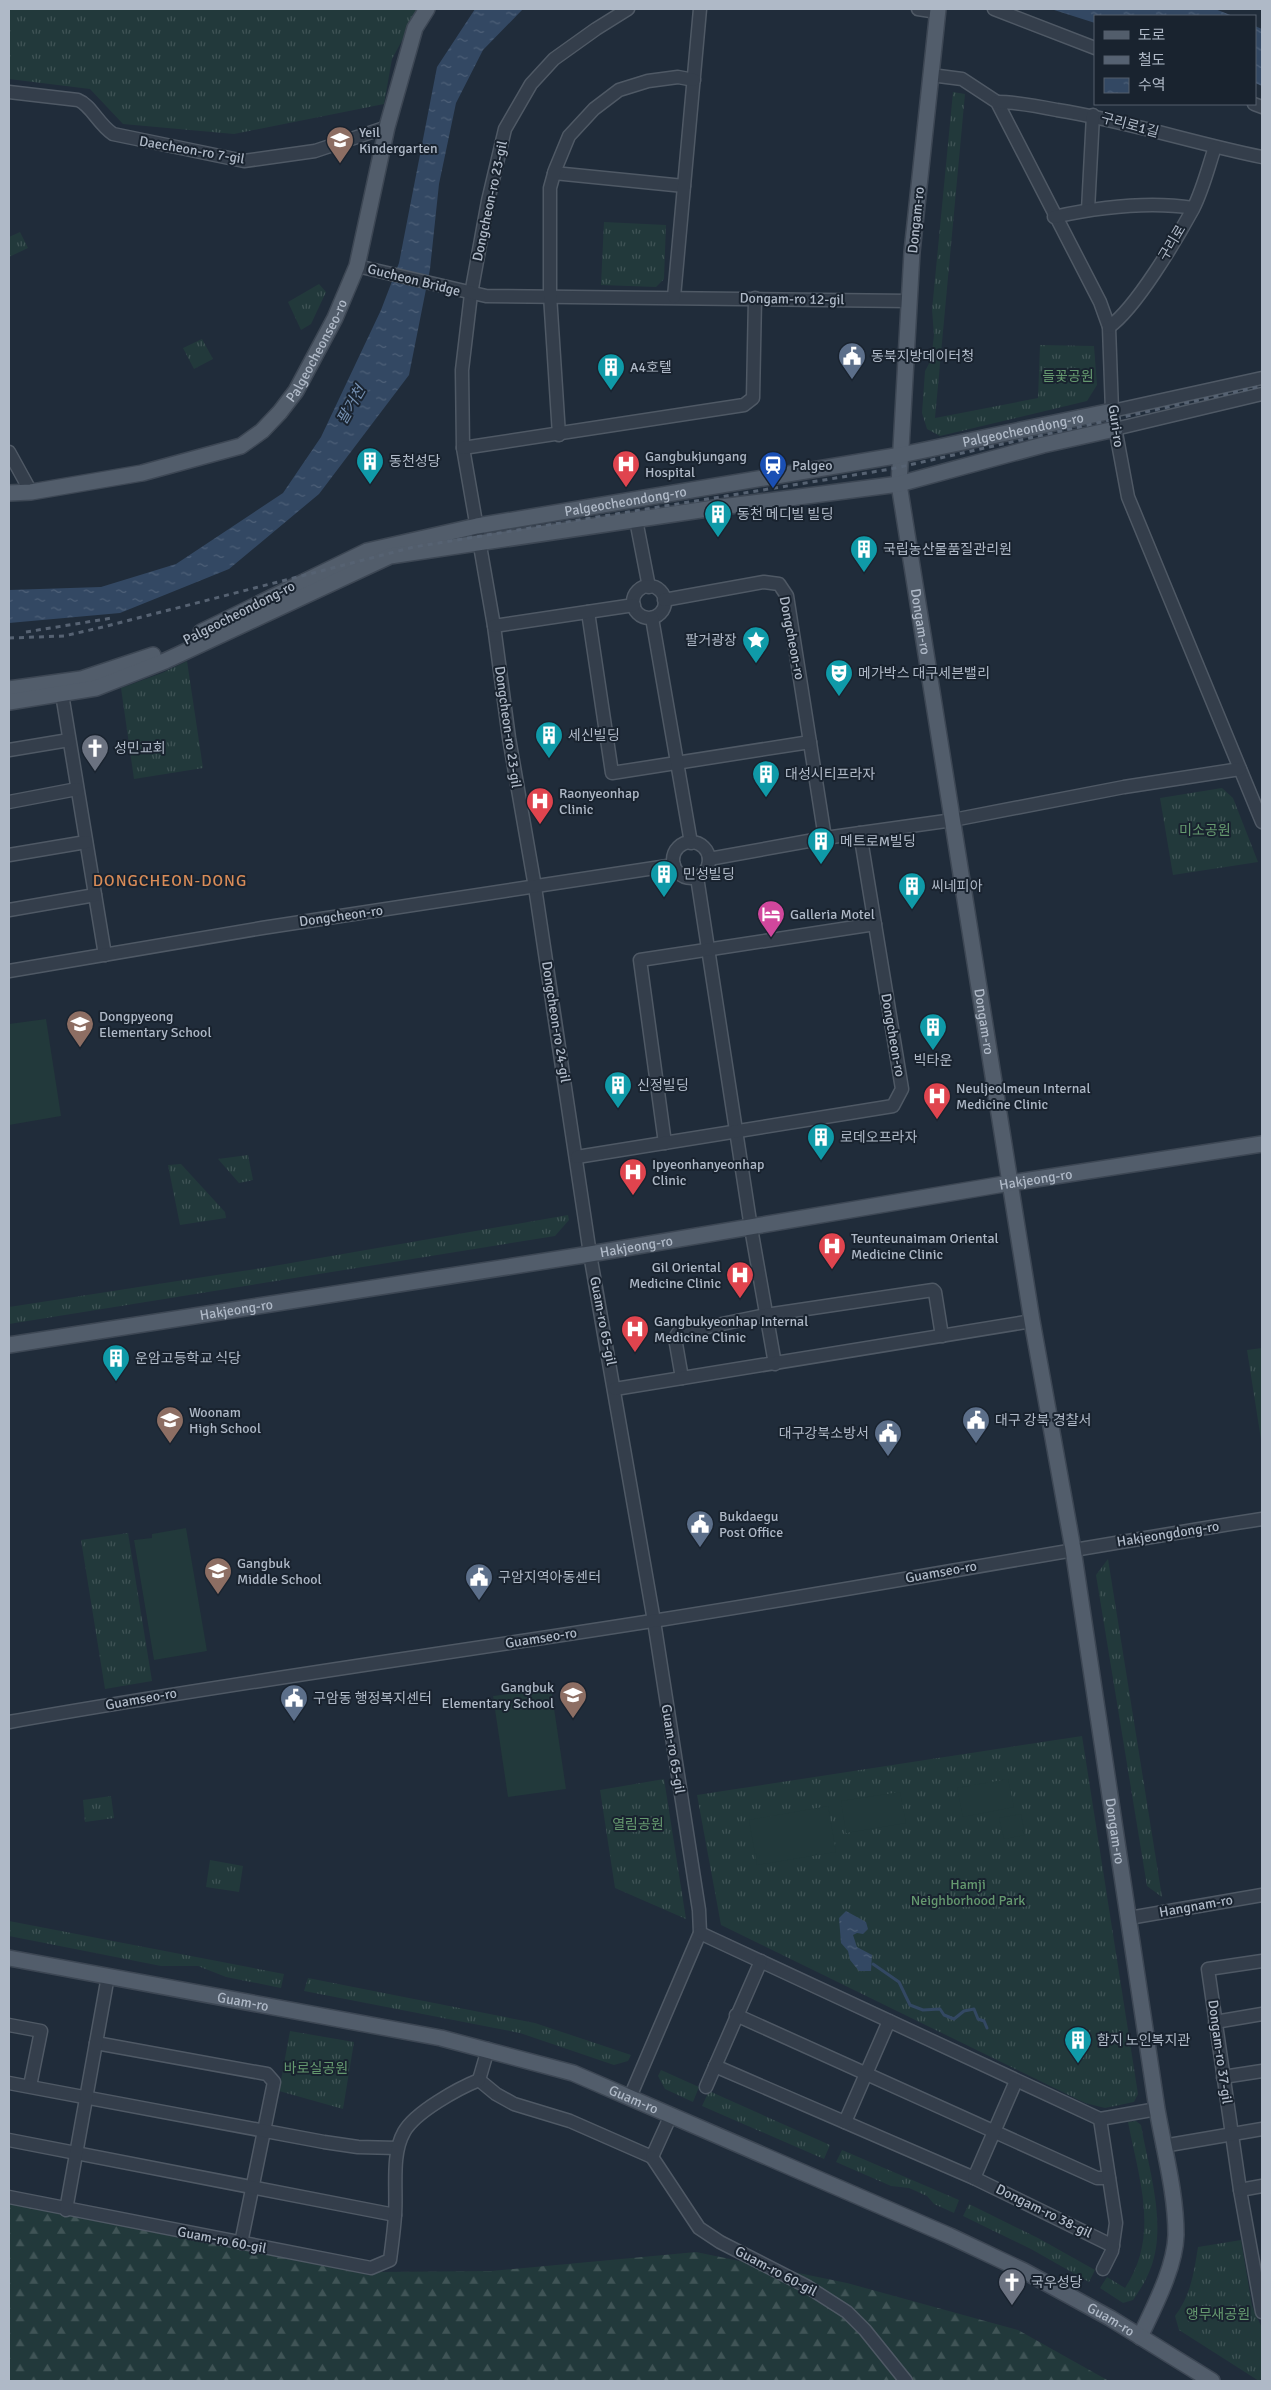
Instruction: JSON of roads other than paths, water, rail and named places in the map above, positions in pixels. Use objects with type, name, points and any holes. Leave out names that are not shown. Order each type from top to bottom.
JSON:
[{"type":"main road","name":"Palgeocheonseo-ro","points":[[9,493],[31,492],[142,473],[241,446],[262,431],[280,412],[303,378],[335,318],[356,266],[387,127],[415,28],[427,9]]},
{"type":"main road","name":"Dongam-ro","points":[[938,10],[912,252],[899,484],[1032,1321],[1073,1549],[1156,2109],[1172,2197],[1176,2236],[1166,2282],[1140,2337]]},
{"type":"main road","name":"Palgeocheondong-ro","points":[[9,689],[81,679],[151,656],[367,551],[477,526],[901,455],[1112,411]]},
{"type":"main road","name":"Palgeocheondong-ro","points":[[9,702],[96,688],[165,661],[390,556],[899,484],[1043,445],[1114,429]]},
{"type":"main road","name":"Hakjeong-ro","points":[[9,1345],[590,1254],[1010,1183],[1262,1144]]},
{"type":"main road","name":"Guam-ro","points":[[9,1958],[441,2038],[573,2073],[950,2236],[1024,2272],[1140,2337],[1212,2381]]},
{"type":"street","name":"Dongcheon-ro 23-gil","points":[[535,887],[513,766],[494,626],[463,448],[462,370],[471,294],[488,200],[505,129],[531,84],[554,59],[628,9]]},
{"type":"street","points":[[674,297],[700,9]]},
{"type":"street","points":[[918,9],[938,10]]},
{"type":"street","points":[[994,9],[1094,48]]},
{"type":"street","points":[[931,75],[962,79],[997,102]]},
{"type":"street","points":[[559,435],[550,295],[550,188],[554,173],[569,136],[594,109],[619,90],[648,81],[678,77],[694,80]]},
{"type":"street","name":"Daecheon-ro 7-gil","points":[[9,92],[85,102],[102,127],[113,134],[244,161],[315,151],[387,127]]},
{"type":"street","name":"구리로1길","points":[[997,102],[1012,102],[1093,115],[1214,147],[1262,157]]},
{"type":"street","name":"Guri-ro","points":[[997,102],[1054,217],[1100,302],[1109,327],[1114,429],[1128,497],[1262,822]]},
{"type":"street","points":[[1088,210],[1093,115]]},
{"type":"street","name":"구리로","points":[[1109,327],[1121,318],[1154,272],[1193,208],[1214,147]]},
{"type":"street","points":[[554,173],[684,186]]},
{"type":"street","points":[[1054,217],[1088,210],[1164,204],[1193,208]]},
{"type":"street","name":"Gucheon Bridge","points":[[356,266],[471,294]]},
{"type":"street","name":"Dongam-ro 12-gil","points":[[471,294],[909,301]]},
{"type":"street","points":[[463,448],[559,435],[744,405],[753,398],[755,298]]},
{"type":"street","name":"Palgeocheondong-ro","points":[[1112,411],[1262,378]]},
{"type":"street","name":"Palgeocheondong-ro","points":[[1114,429],[1262,394]]},
{"type":"street","points":[[9,452],[31,492]]},
{"type":"street","points":[[636,520],[649,587]]},
{"type":"street","name":"Dongcheon-ro","points":[[664,600],[764,582],[779,584],[787,596],[825,838]]},
{"type":"street","points":[[649,587],[661,592],[664,600],[662,611],[652,618],[642,617],[634,605],[637,592],[649,587]]},
{"type":"street","points":[[494,626],[634,605]]},
{"type":"street","points":[[588,612],[612,773],[810,742]]},
{"type":"street","points":[[652,618],[691,843]]},
{"type":"street","points":[[62,694],[105,955]]},
{"type":"street","points":[[9,750],[70,740]]},
{"type":"street","points":[[709,859],[825,838],[953,820],[1116,788],[1240,769]]},
{"type":"street","points":[[9,802],[78,789]]},
{"type":"street","name":"Dongcheon-ro","points":[[736,1131],[893,1106],[899,1099],[902,1089],[860,833]]},
{"type":"street","points":[[9,855],[86,842]]},
{"type":"street","points":[[691,843],[704,848],[709,859],[706,870],[697,877],[691,878],[680,874],[673,859],[678,848],[691,843]]},
{"type":"street","name":"Dongcheon-ro","points":[[9,970],[262,928],[674,864]]},
{"type":"street","points":[[697,877],[774,1364]]},
{"type":"street","name":"Dongcheon-ro 24-gil","points":[[535,887],[577,1157],[590,1254]]},
{"type":"street","points":[[9,910],[95,896]]},
{"type":"street","points":[[665,1143],[640,960],[875,924]]},
{"type":"street","points":[[577,1157],[736,1131]]},
{"type":"street","name":"Guam-ro 65-gil","points":[[590,1254],[654,1621],[699,1910],[700,1933],[630,2097]]},
{"type":"street","points":[[682,1378],[675,1338],[678,1333],[766,1316],[933,1290],[935,1292],[942,1336]]},
{"type":"street","points":[[615,1389],[1032,1321]]},
{"type":"street","name":"Hakjeongdong-ro","points":[[1073,1549],[1262,1519]]},
{"type":"street","name":"Guamseo-ro","points":[[9,1722],[170,1694],[654,1621],[1073,1549]]},
{"type":"street","name":"Hangnam-ro","points":[[1129,1918],[1262,1895]]},
{"type":"street","points":[[700,1933],[1100,2119],[1156,2109]]},
{"type":"street","points":[[706,2086],[761,1961]]},
{"type":"street","name":"Dongam-ro 37-gil","points":[[1262,1961],[1208,1969],[1231,2134],[1262,2312]]},
{"type":"street","points":[[66,2210],[108,1976]]},
{"type":"street","points":[[1215,2022],[1262,2014]]},
{"type":"street","points":[[736,2015],[1097,2178],[1109,2178]]},
{"type":"street","points":[[846,2122],[888,2020]]},
{"type":"street","points":[[9,2025],[41,2031],[30,2086]]},
{"type":"street","points":[[96,2043],[268,2074],[274,2082],[241,2243]]},
{"type":"street","points":[[488,2049],[479,2080],[514,2104],[570,2121],[652,2157],[671,2115]]},
{"type":"street","name":"Dongam-ro 38-gil","points":[[715,2066],[974,2178],[1113,2246]]},
{"type":"street","points":[[1223,2077],[1262,2071]]},
{"type":"street","name":"Guam-ro 60-gil","points":[[9,2197],[66,2210],[371,2268],[390,2260],[395,2215],[397,2148],[405,2130],[417,2118],[463,2087],[479,2080]]},
{"type":"street","points":[[974,2178],[1016,2081]]},
{"type":"street","points":[[9,2082],[264,2132],[358,2147],[397,2148]]},
{"type":"street","name":"Dongam-ro 38-gil","points":[[1100,2119],[1116,2223],[1113,2246],[1103,2269]]},
{"type":"street","points":[[1163,2146],[1262,2129]]},
{"type":"street","points":[[9,2140],[395,2215]]},
{"type":"street","name":"Guam-ro 60-gil","points":[[652,2157],[699,2228],[720,2242],[808,2287],[847,2312],[865,2330],[906,2381]]},
{"type":"street","points":[[1240,2190],[1262,2186]]},
{"type":"water","name":"팔거천","points":[[475,9],[523,9],[483,50],[456,103],[439,184],[430,269],[409,375],[319,494],[229,569],[120,613],[9,623],[9,590],[101,587],[176,564],[283,493],[321,437],[381,310],[399,263],[437,67]]},
{"type":"water","points":[[1051,9],[1215,9],[1230,15],[1094,15],[1094,23]]},
{"type":"water","points":[[1256,26],[1262,29],[1262,86],[1256,83]]},
{"type":"water","points":[[846,1911],[866,1922],[868,1929],[863,1934],[857,1933],[853,1935],[857,1947],[872,1955],[871,1971],[859,1971],[850,1960],[848,1951],[841,1943],[839,1918]]},
{"type":"waterway","points":[[873,1964],[899,1982],[910,2005],[923,2010],[940,2009],[944,2015],[954,2019],[964,2011],[974,2009],[978,2019],[984,2021],[987,2028]]},
{"type":"railway","points":[[9,638],[64,636],[414,547],[891,469],[1262,386]]},
{"type":"railway","points":[[26,632],[112,618]]},
{"type":"place","name":"Yeil Kindergarten","points":[[340,164]]},
{"type":"place","name":"동북지방데이터청","points":[[852,380]]},
{"type":"place","name":"A4호텔","points":[[611,391]]},
{"type":"place","name":"동천성당","points":[[370,485]]},
{"type":"place","name":"Gangbukjungang Hospital","points":[[626,488]]},
{"type":"place","name":"Palgeo","points":[[773,489]]},
{"type":"place","name":"동천 메디빌 빌딩","points":[[718,538]]},
{"type":"place","name":"국립농산물품질관리원","points":[[864,573]]},
{"type":"place","name":"팔거광장","points":[[756,664]]},
{"type":"place","name":"메가박스 대구세븐밸리","points":[[839,697]]},
{"type":"place","name":"세신빌딩","points":[[549,759]]},
{"type":"place","name":"성민교회","points":[[95,772]]},
{"type":"place","name":"대성시티프라자","points":[[766,798]]},
{"type":"place","name":"Raonyeonhap Clinic","points":[[540,825]]},
{"type":"place","name":"메트로M빌딩","points":[[821,865]]},
{"type":"place","name":"민성빌딩","points":[[664,898]]},
{"type":"place","name":"씨네피아","points":[[912,910]]},
{"type":"place","name":"Galleria Motel","points":[[771,938]]},
{"type":"place","name":"Dongpyeong Elementary School","points":[[80,1048]]},
{"type":"place","name":"빅타운","points":[[933,1051]]},
{"type":"place","name":"신정빌딩","points":[[618,1109]]},
{"type":"place","name":"Neuljeolmeun Internal Medicine Clinic","points":[[937,1120]]},
{"type":"place","name":"로데오프라자","points":[[821,1161]]},
{"type":"place","name":"Ipyeonhanyeonhap Clinic","points":[[633,1196]]},
{"type":"place","name":"Teunteunaimam Oriental Medicine Clinic","points":[[832,1270]]},
{"type":"place","name":"Gil Oriental Medicine Clinic","points":[[740,1299]]},
{"type":"place","name":"Gangbukyeonhap Internal Medicine Clinic","points":[[635,1353]]},
{"type":"place","name":"운암고등학교 식당","points":[[116,1382]]},
{"type":"place","name":"Woonam High School","points":[[170,1444]]},
{"type":"place","name":"대구 강북 경찰서","points":[[976,1444]]},
{"type":"place","name":"대구강북소방서","points":[[888,1457]]},
{"type":"place","name":"Bukdaegu Post Office","points":[[700,1548]]},
{"type":"place","name":"Gangbuk Middle School","points":[[218,1595]]},
{"type":"place","name":"구암지역아동센터","points":[[479,1601]]},
{"type":"place","name":"Gangbuk Elementary School","points":[[573,1719]]},
{"type":"place","name":"구암동 행정복지센터","points":[[294,1722]]},
{"type":"place","name":"함지 노인복지관","points":[[1078,2064]]},
{"type":"place","name":"국우성당","points":[[1012,2306]]},
{"type":"district","name":"DONGCHEON-DONG","points":[[170,881]]},
{"type":"park label","name":"들꽃공원","points":[[1068,376]]},
{"type":"park label","name":"미소공원","points":[[1205,830]]},
{"type":"park label","name":"열림공원","points":[[638,1824]]},
{"type":"park label","name":"Hamji Neighborhood Park","points":[[968,1892]]},
{"type":"park label","name":"바로실공원","points":[[316,2068]]},
{"type":"park label","name":"앵무새공원","points":[[1218,2314]]}]
